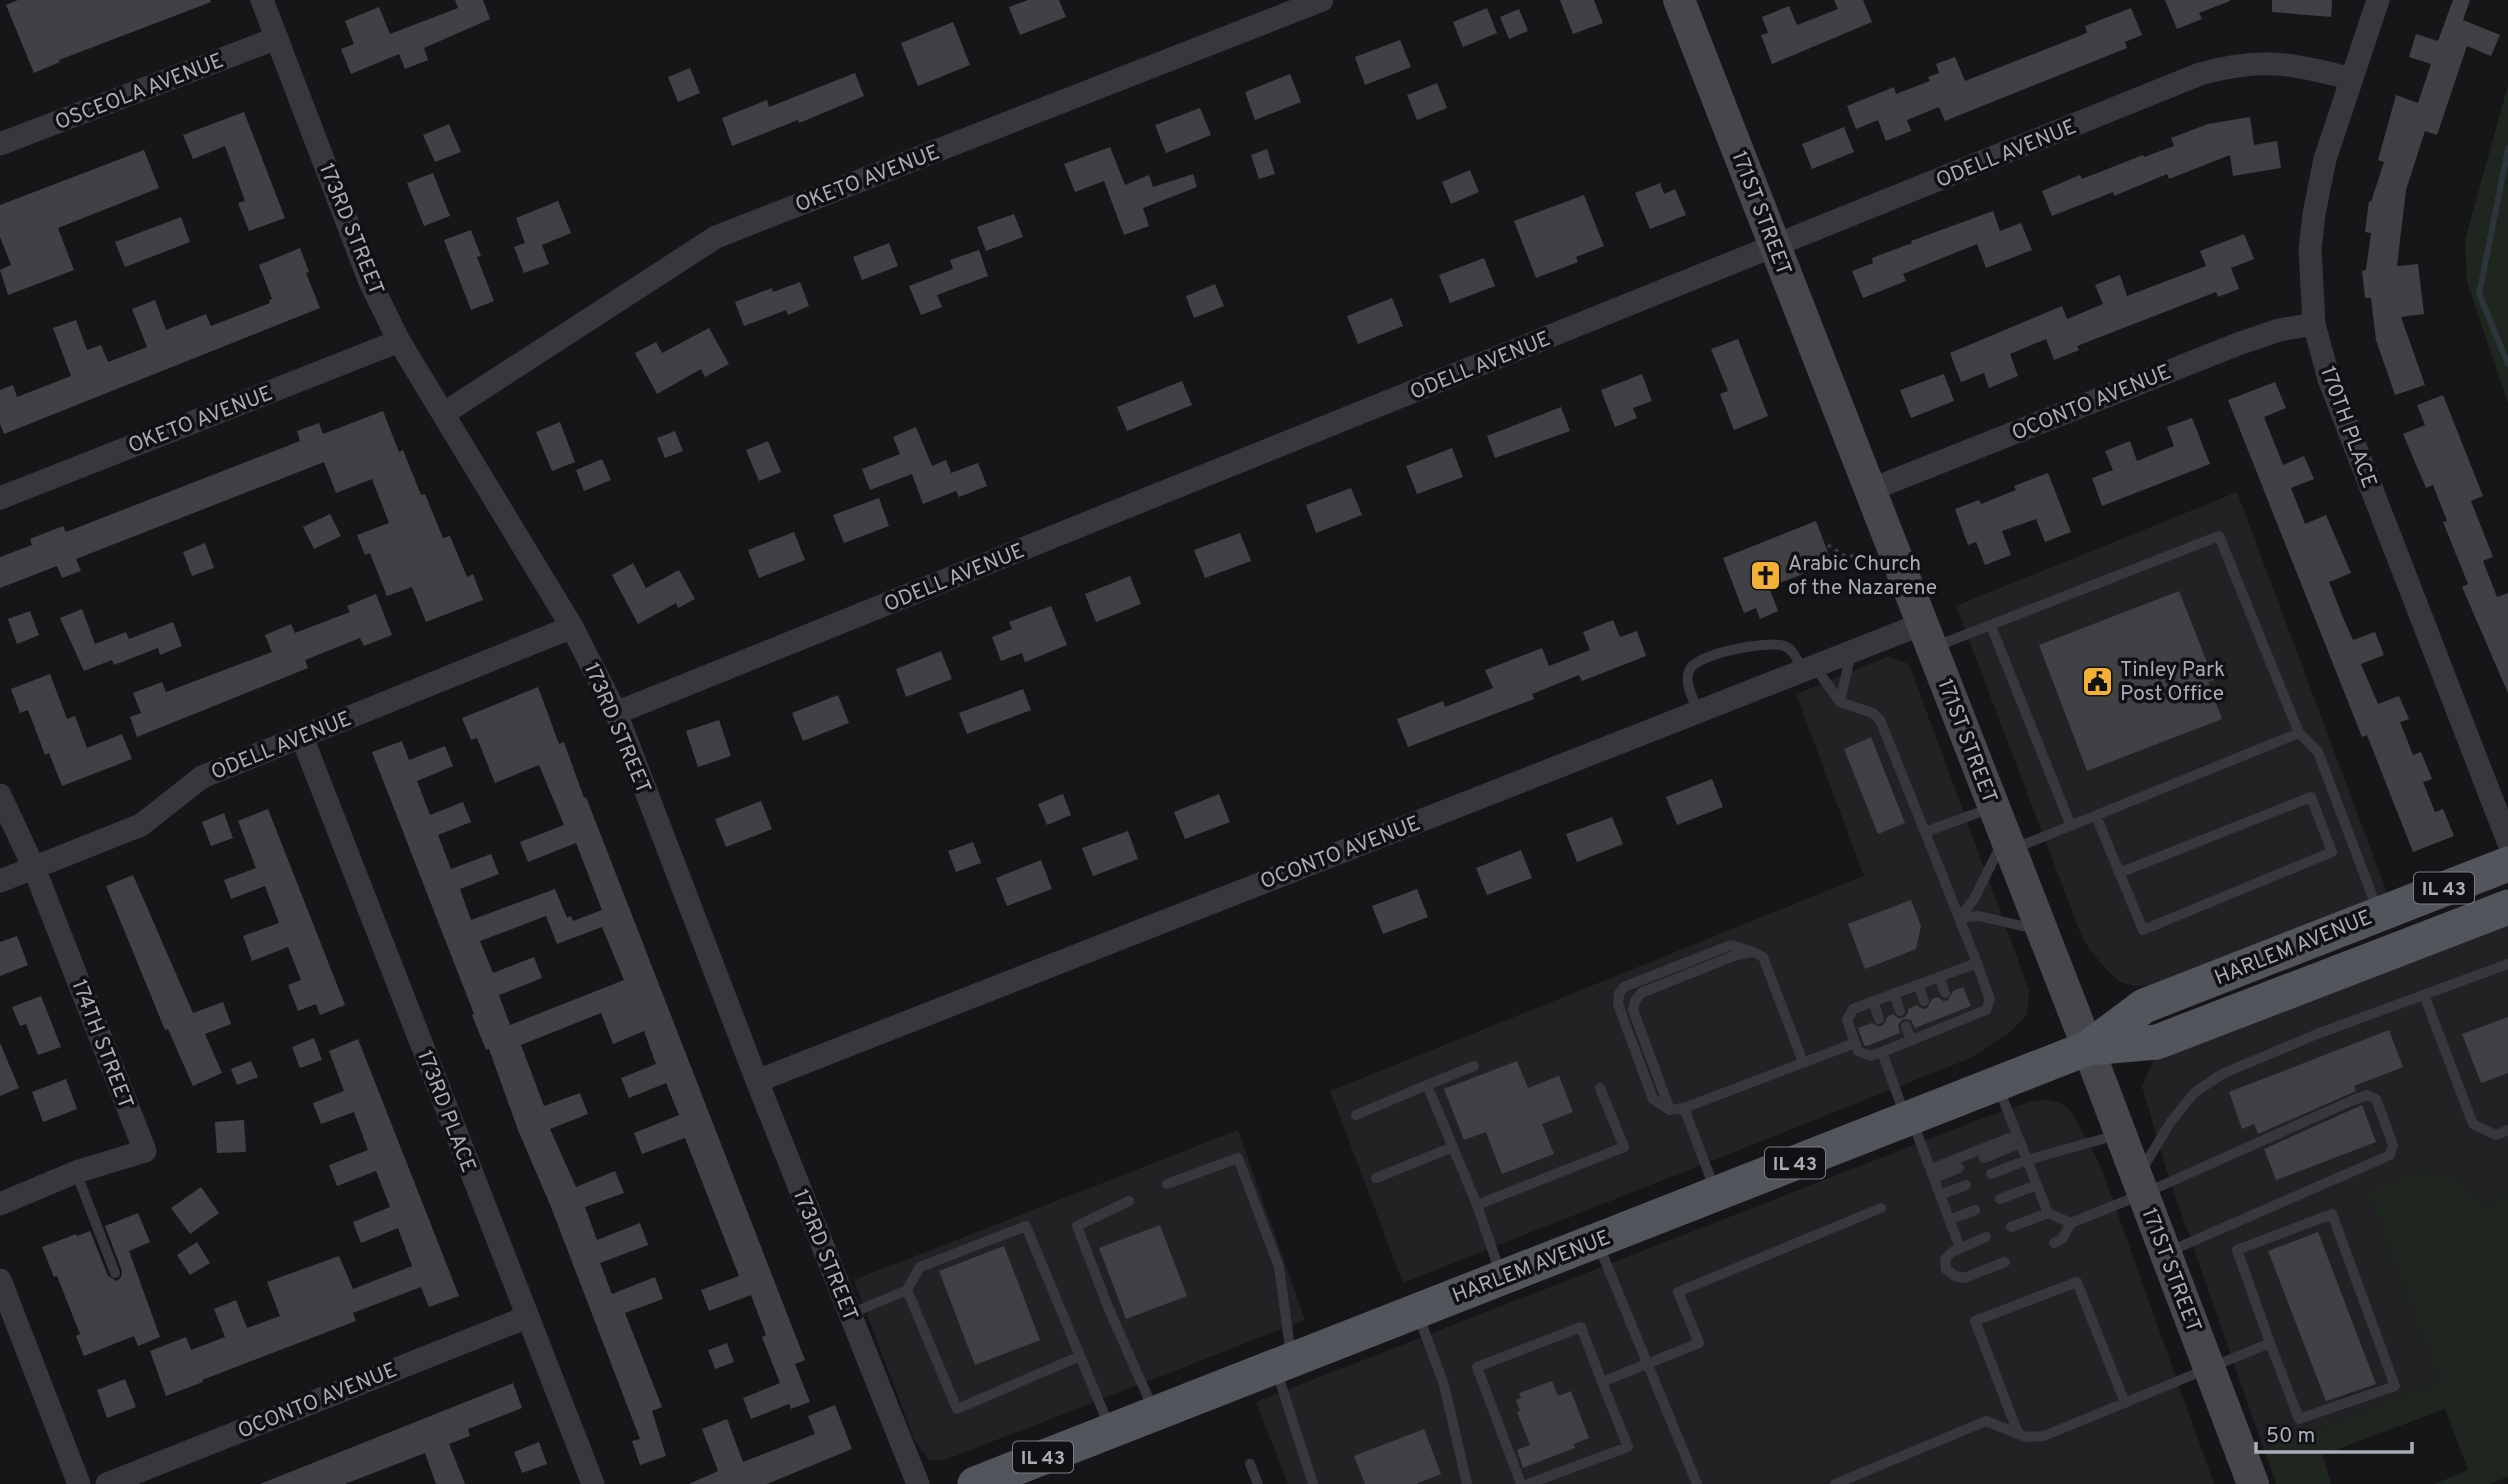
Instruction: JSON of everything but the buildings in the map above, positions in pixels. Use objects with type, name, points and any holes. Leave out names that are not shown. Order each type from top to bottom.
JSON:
[{"type":"main road","name":"HARLEM AVENUE","points":[[975,1484],[2088,1048],[2144,1006],[2508,864]]},
{"type":"main road","name":"HARLEM AVENUE","points":[[2088,1048],[2157,1042],[2508,907]]},
{"type":"street","name":"173RD STREET","points":[[262,0],[370,282],[399,341],[572,627],[616,713],[757,1081],[918,1484]]},
{"type":"street","name":"OKETO AVENUE","points":[[443,414],[716,237],[1322,0]]},
{"type":"street","name":"171ST STREET","points":[[1679,0],[2088,1048],[2253,1484]]},
{"type":"street","name":"170TH PLACE","points":[[2378,0],[2317,190],[2310,249],[2314,324],[2329,379],[2508,841]]},
{"type":"street","name":"OSCEOLA AVENUE","points":[[0,144],[277,38]]},
{"type":"street","name":"ODELL AVENUE","points":[[616,713],[2200,74],[2248,62],[2316,69],[2352,79]]},
{"type":"street","name":"OCONTO AVENUE","points":[[1870,490],[2238,344],[2278,330],[2314,324]]},
{"type":"street","name":"OKETO AVENUE","points":[[0,498],[399,341]]},
{"type":"street","name":"ODELL AVENUE","points":[[0,881],[141,825],[202,777],[572,627]]},
{"type":"street","name":"OCONTO AVENUE","points":[[757,1081],[1851,653],[1927,636]]},
{"type":"street","name":"173RD PLACE","points":[[302,737],[593,1484]]},
{"type":"street","name":"174TH STREET","points":[[0,795],[34,868],[145,1151],[76,1172],[0,1204]]},
{"type":"street","points":[[0,1280],[79,1484]]},
{"type":"street","name":"OCONTO AVENUE","points":[[107,1484],[527,1317]]},
{"type":"lane","points":[[1927,636],[1991,626],[2219,536],[2299,733],[2318,752],[2379,913]]},
{"type":"lane","points":[[1991,626],[2071,826]]},
{"type":"lane","points":[[1698,712],[1687,682],[1689,668],[1696,660],[1753,645],[1782,645],[1791,650],[1840,702],[1873,713],[1880,720],[1959,918],[1990,1000],[1986,1010],[1956,1023],[1870,1056],[1858,1051],[1847,1020],[1853,1009],[1976,963]]},
{"type":"lane","points":[[1840,702],[1851,653]]},
{"type":"lane","points":[[1959,918],[1974,899],[2008,843],[2071,826],[2299,733]]},
{"type":"lane","points":[[2096,816],[2119,873],[2143,930],[2332,852],[2311,797],[2119,873]]},
{"type":"lane","points":[[1925,832],[1994,807]]},
{"type":"lane","points":[[1959,918],[1979,916],[2042,931]]},
{"type":"lane","points":[[1803,1062],[1763,957],[1754,952],[1731,946],[1624,987],[1619,994],[1618,1004],[1653,1099],[1670,1110],[1685,1108],[1855,1043]]},
{"type":"lane","points":[[1670,1110],[1633,1010],[1635,1000],[1641,993],[1736,955],[1754,952]]},
{"type":"lane","points":[[2140,1186],[2170,1123],[2194,1093],[2222,1074],[2317,1034],[2508,964]]},
{"type":"lane","points":[[1939,977],[1945,993]]},
{"type":"lane","points":[[1918,985],[1924,1002]]},
{"type":"lane","points":[[1894,993],[1900,1011]]},
{"type":"lane","points":[[2424,995],[2473,1124],[2496,1135],[2508,1130]]},
{"type":"lane","points":[[1873,1001],[1879,1018]]},
{"type":"lane","points":[[1951,1009],[1956,1023]]},
{"type":"lane","points":[[1930,1018],[1935,1031]]},
{"type":"lane","points":[[1906,1026],[1911,1040]]},
{"type":"lane","points":[[1885,1035],[1886,1050],[1909,1118],[1959,1248]]},
{"type":"lane","points":[[1356,1115],[1474,1066]]},
{"type":"lane","points":[[1997,1084],[2048,1213]]},
{"type":"lane","points":[[1427,1085],[1477,1205],[1502,1278]]},
{"type":"lane","points":[[1477,1205],[1625,1147],[1600,1088]]},
{"type":"lane","points":[[2054,1242],[2062,1239],[2071,1223],[2140,1186],[2208,1163],[2367,1095],[2376,1099],[2393,1145],[2390,1154],[2378,1162],[2165,1254]]},
{"type":"lane","points":[[1685,1108],[1716,1194]]},
{"type":"lane","points":[[1991,1174],[2027,1160],[2120,1134]]},
{"type":"lane","points":[[1984,1158],[2019,1139]]},
{"type":"lane","points":[[1932,1174],[2019,1139]]},
{"type":"lane","points":[[1376,1178],[1453,1147]]},
{"type":"lane","points":[[1167,1185],[1238,1158],[1279,1267],[1284,1363],[1313,1484]]},
{"type":"lane","points":[[1932,1174],[1959,1168]]},
{"type":"lane","points":[[76,1172],[115,1273]]},
{"type":"lane","points":[[1940,1195],[1966,1185]]},
{"type":"lane","points":[[2000,1199],[2037,1185]]},
{"type":"lane","points":[[1129,1201],[1077,1226],[1108,1307],[1155,1413]]},
{"type":"lane","points":[[1602,1382],[1699,1343],[1678,1292],[1881,1209]]},
{"type":"lane","points":[[1950,1220],[1975,1210]]},
{"type":"lane","points":[[2011,1227],[2048,1213],[2071,1223]]},
{"type":"lane","points":[[2332,1214],[2395,1386],[2299,1419],[2270,1343],[2237,1250],[2332,1214]]},
{"type":"lane","points":[[850,1314],[907,1290],[920,1267],[1026,1226],[1111,1431]]},
{"type":"lane","points":[[1986,1237],[1959,1248],[1945,1259],[1947,1269],[1955,1276],[1964,1278],[2005,1262]]},
{"type":"lane","points":[[1597,1240],[1697,1484]]},
{"type":"lane","points":[[2018,1433],[1975,1321],[2077,1282],[2125,1403]]},
{"type":"lane","points":[[907,1290],[957,1409],[1080,1356]]},
{"type":"lane","points":[[1417,1311],[1444,1384],[1465,1483]]},
{"type":"lane","points":[[1521,1484],[1477,1367],[1581,1327],[1628,1447],[1528,1484]]},
{"type":"lane","points":[[1835,1484],[1986,1421],[2026,1437],[2044,1437],[2270,1343]]},
{"type":"lane","points":[[1250,1464],[1258,1484]]},
{"type":"path","points":[[1828,545],[1845,556],[1856,556]]},
{"type":"shaded area","points":[[2508,85],[2508,403],[2467,282],[2465,240]]},
{"type":"shaded area","points":[[2237,492],[2389,898],[2152,985],[2134,986],[2120,982],[2105,968],[2089,949],[2080,932],[1956,606]]},
{"type":"shaded area","points":[[1888,657],[1909,664],[2029,990],[2027,1015],[2010,1032],[1971,1058],[1403,1283],[1330,1091],[1864,876],[1796,694]]},
{"type":"shaded area","points":[[2508,922],[2508,1193],[2487,1204],[2469,1194],[2450,1175],[2367,1192],[2439,1381],[2264,1450],[2167,1172],[2142,1086],[2154,1059]]},
{"type":"shaded area","points":[[2051,1100],[2066,1106],[2076,1119],[2101,1167],[2214,1484],[1288,1484],[1256,1402],[1975,1121],[2032,1101]]},
{"type":"shaded area","points":[[1238,1130],[1305,1320],[945,1460],[929,1460],[915,1441],[854,1280]]},
{"type":"shaded area","points":[[2419,1172],[2450,1175],[2469,1194],[2487,1204],[2508,1193],[2508,1477],[2489,1484],[2434,1484],[2468,1470],[2445,1409],[2322,1455],[2330,1484],[2276,1484],[2264,1450],[2439,1381],[2367,1192]]},
{"type":"waterway","points":[[2508,149],[2479,294],[2508,364]]},
{"type":"place","name":"Arabic Church of the Nazarene","points":[[1765,575]]},
{"type":"place","name":"Tinley Park Post Office","points":[[2097,681]]}]
